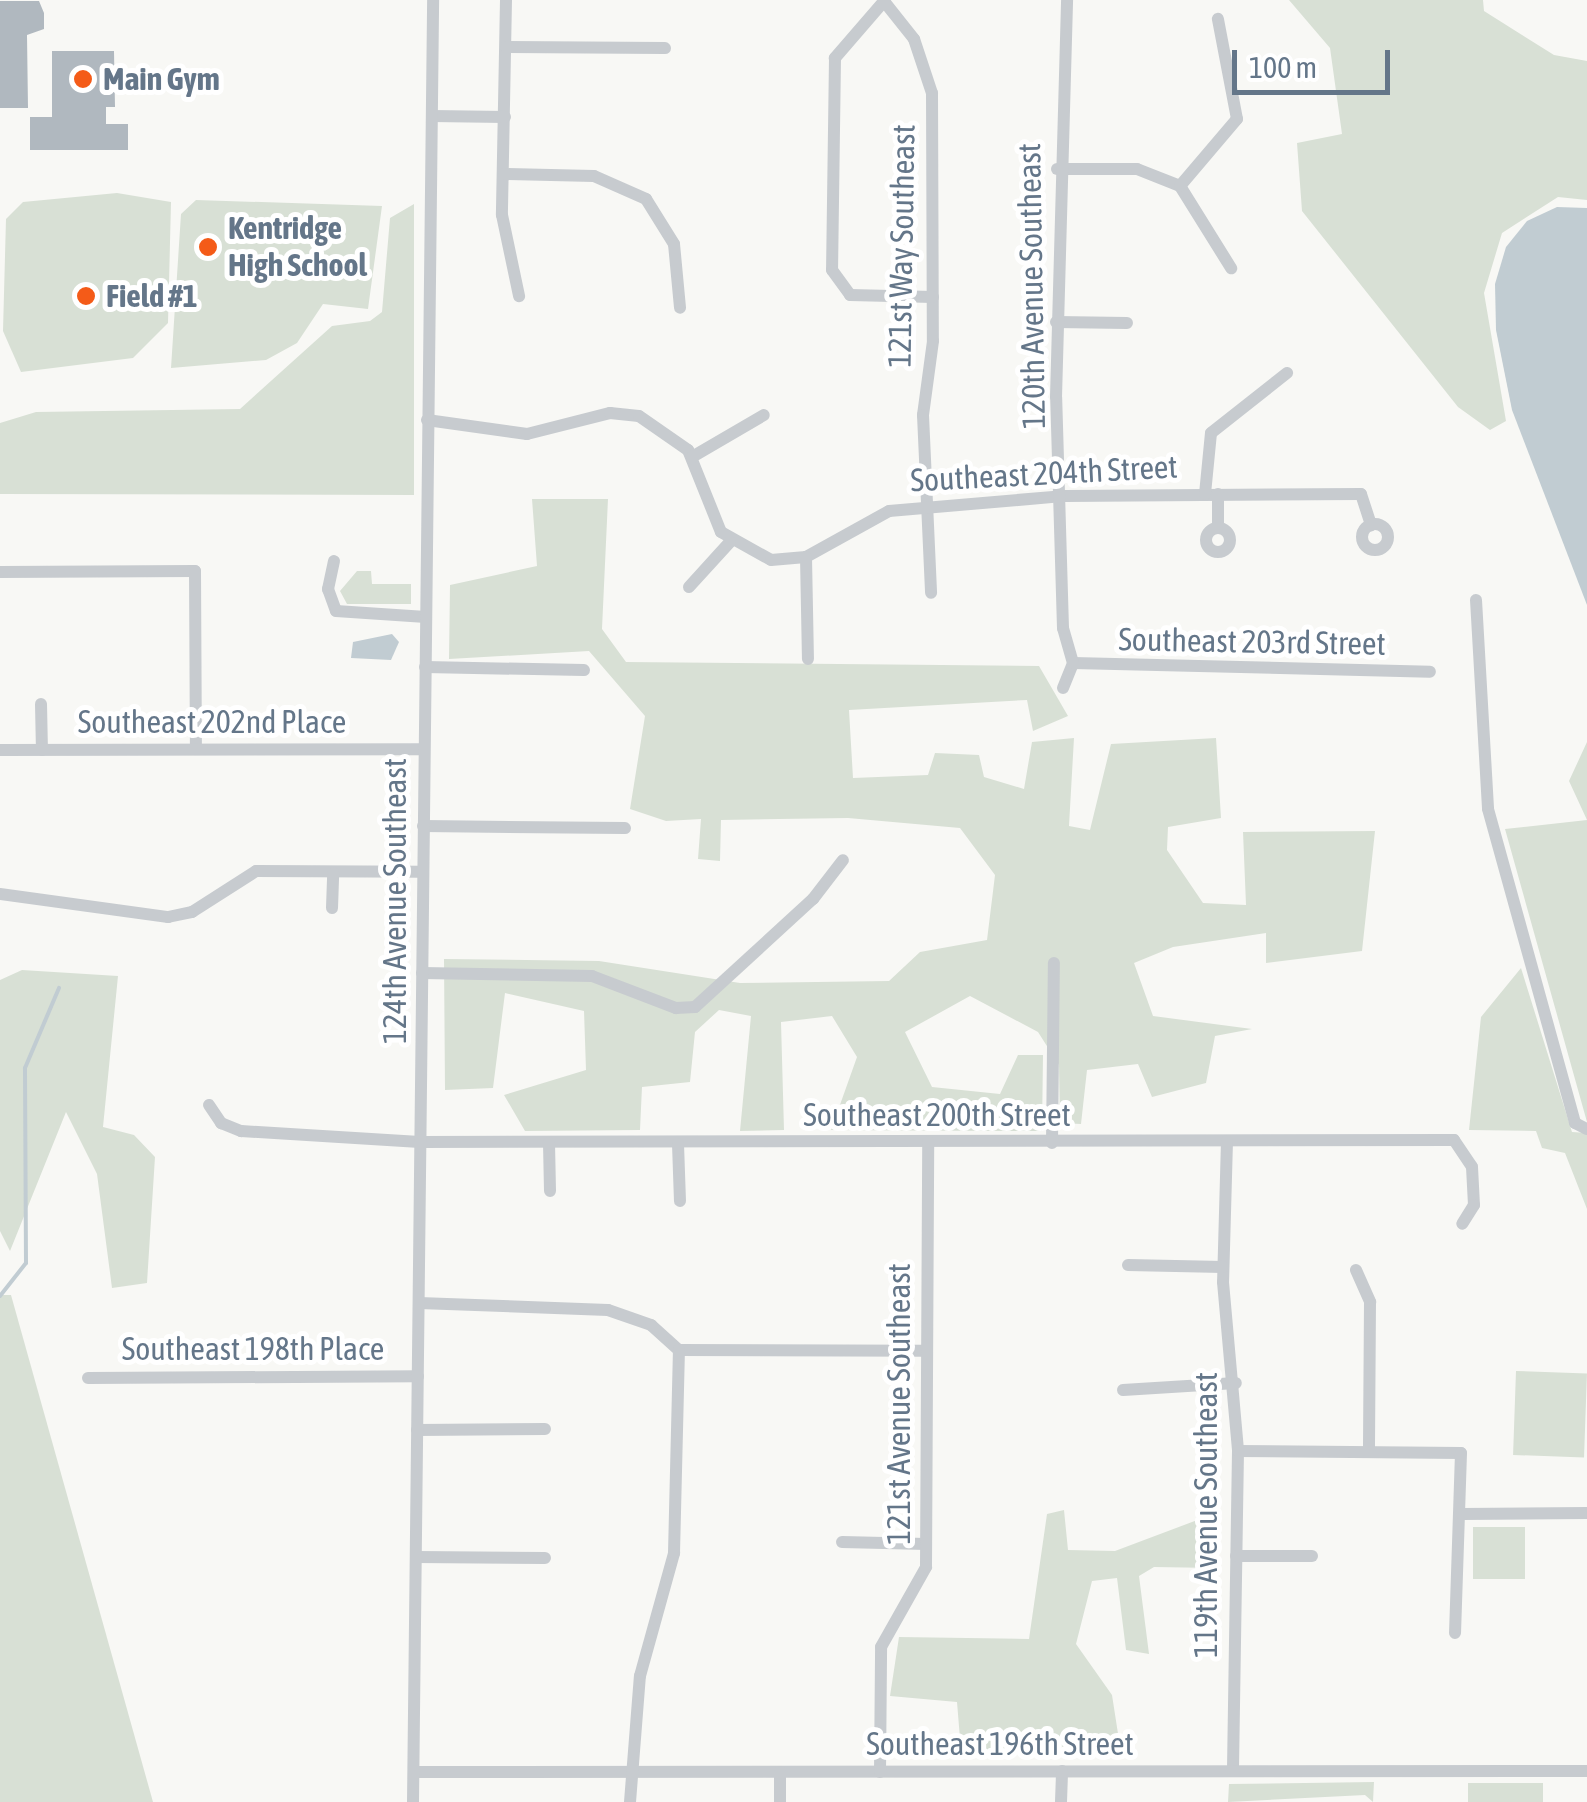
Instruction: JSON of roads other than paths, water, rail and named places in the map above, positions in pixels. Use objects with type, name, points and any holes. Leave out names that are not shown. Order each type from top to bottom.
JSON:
[{"type":"street","name":"124th Avenue Southeast","points":[[414,1802],[433,0]]},
{"type":"street","points":[[506,0],[504,248],[519,296]]},
{"type":"street","points":[[884,0],[840,44],[833,79],[832,270],[844,291],[868,296],[933,297]]},
{"type":"street","name":"121st Way Southeast","points":[[884,0],[914,39],[932,93],[933,297],[926,506],[931,593]]},
{"type":"street","name":"120th Avenue Southeast","points":[[1066,0],[1057,169],[1056,322],[1065,496],[1063,628],[1073,664]]},
{"type":"street","points":[[1180,186],[1237,119],[1218,19]]},
{"type":"street","points":[[506,47],[665,48]]},
{"type":"street","points":[[432,116],[504,117]]},
{"type":"street","points":[[1057,169],[1137,169],[1180,186],[1231,268]]},
{"type":"street","points":[[504,174],[594,176],[646,200],[674,244],[680,308]]},
{"type":"street","points":[[1056,322],[1128,323]]},
{"type":"street","points":[[1212,494],[1211,434],[1287,373]]},
{"type":"street","points":[[427,420],[528,434],[626,413],[665,429],[692,456],[709,512],[730,542],[760,558],[806,557],[808,659]]},
{"type":"street","points":[[692,456],[764,415]]},
{"type":"street","name":"Southeast 204th Street","points":[[1212,494],[1218,528]]},
{"type":"street","name":"Southeast 204th Street","points":[[806,557],[867,519],[926,506],[1065,496],[1360,494],[1371,525]]},
{"type":"street","points":[[690,587],[730,542]]},
{"type":"street","points":[[334,561],[328,589],[336,611],[426,617]]},
{"type":"street","points":[[0,572],[194,571],[196,749]]},
{"type":"street","points":[[1476,600],[1488,809],[1581,1126]]},
{"type":"street","points":[[1063,688],[1073,664]]},
{"type":"street","name":"Southeast 203rd Street","points":[[1073,664],[1430,672]]},
{"type":"street","points":[[425,667],[584,670]]},
{"type":"street","points":[[41,704],[42,750]]},
{"type":"street","name":"Southeast 202nd Place","points":[[0,750],[424,749]]},
{"type":"street","points":[[423,826],[625,828]]},
{"type":"street","points":[[422,973],[592,976],[676,1008],[695,1007],[814,899],[844,860]]},
{"type":"street","points":[[0,894],[168,917],[192,912],[256,871],[423,872]]},
{"type":"street","points":[[332,908],[333,872]]},
{"type":"street","points":[[1052,1142],[1054,964]]},
{"type":"street","name":"Southeast 200th Street","points":[[209,1105],[221,1123],[241,1131],[420,1142],[1454,1140],[1472,1168],[1474,1205],[1462,1224]]},
{"type":"street","name":"119th Avenue Southeast","points":[[1227,1141],[1223,1267],[1236,1383],[1238,1451],[1234,1770]]},
{"type":"street","name":"121st Avenue Southeast","points":[[880,1772],[881,1646],[923,1579],[926,1544],[928,1142]]},
{"type":"street","points":[[550,1143],[550,1191]]},
{"type":"street","points":[[678,1144],[680,1201]]},
{"type":"street","points":[[1128,1266],[1223,1267]]},
{"type":"street","points":[[1356,1270],[1370,1302],[1369,1451]]},
{"type":"street","points":[[419,1303],[608,1310],[652,1325],[679,1350],[926,1351]]},
{"type":"street","points":[[630,1802],[640,1676],[674,1553],[679,1350]]},
{"type":"street","name":"Southeast 198th Place","points":[[88,1378],[418,1376]]},
{"type":"street","points":[[1122,1390],[1236,1383]]},
{"type":"street","points":[[418,1430],[545,1429]]},
{"type":"street","points":[[1238,1451],[1461,1453],[1456,1633]]},
{"type":"street","points":[[1462,1514],[1587,1513]]},
{"type":"street","points":[[842,1542],[926,1544]]},
{"type":"street","points":[[1236,1556],[1312,1556]]},
{"type":"street","points":[[416,1557],[546,1558]]},
{"type":"street","points":[[1061,1802],[1062,1771]]},
{"type":"street","name":"Southeast 196th Street","points":[[414,1772],[1587,1771]]},
{"type":"street","points":[[780,1772],[780,1802]]},
{"type":"waterway","points":[[0,1296],[26,1263],[25,1068],[59,988]]},
{"type":"place","name":"Main Gym","points":[[83,79]]},
{"type":"place","name":"Kentridge High School","points":[[208,247]]},
{"type":"place","name":"Field #1","points":[[86,296]]}]
